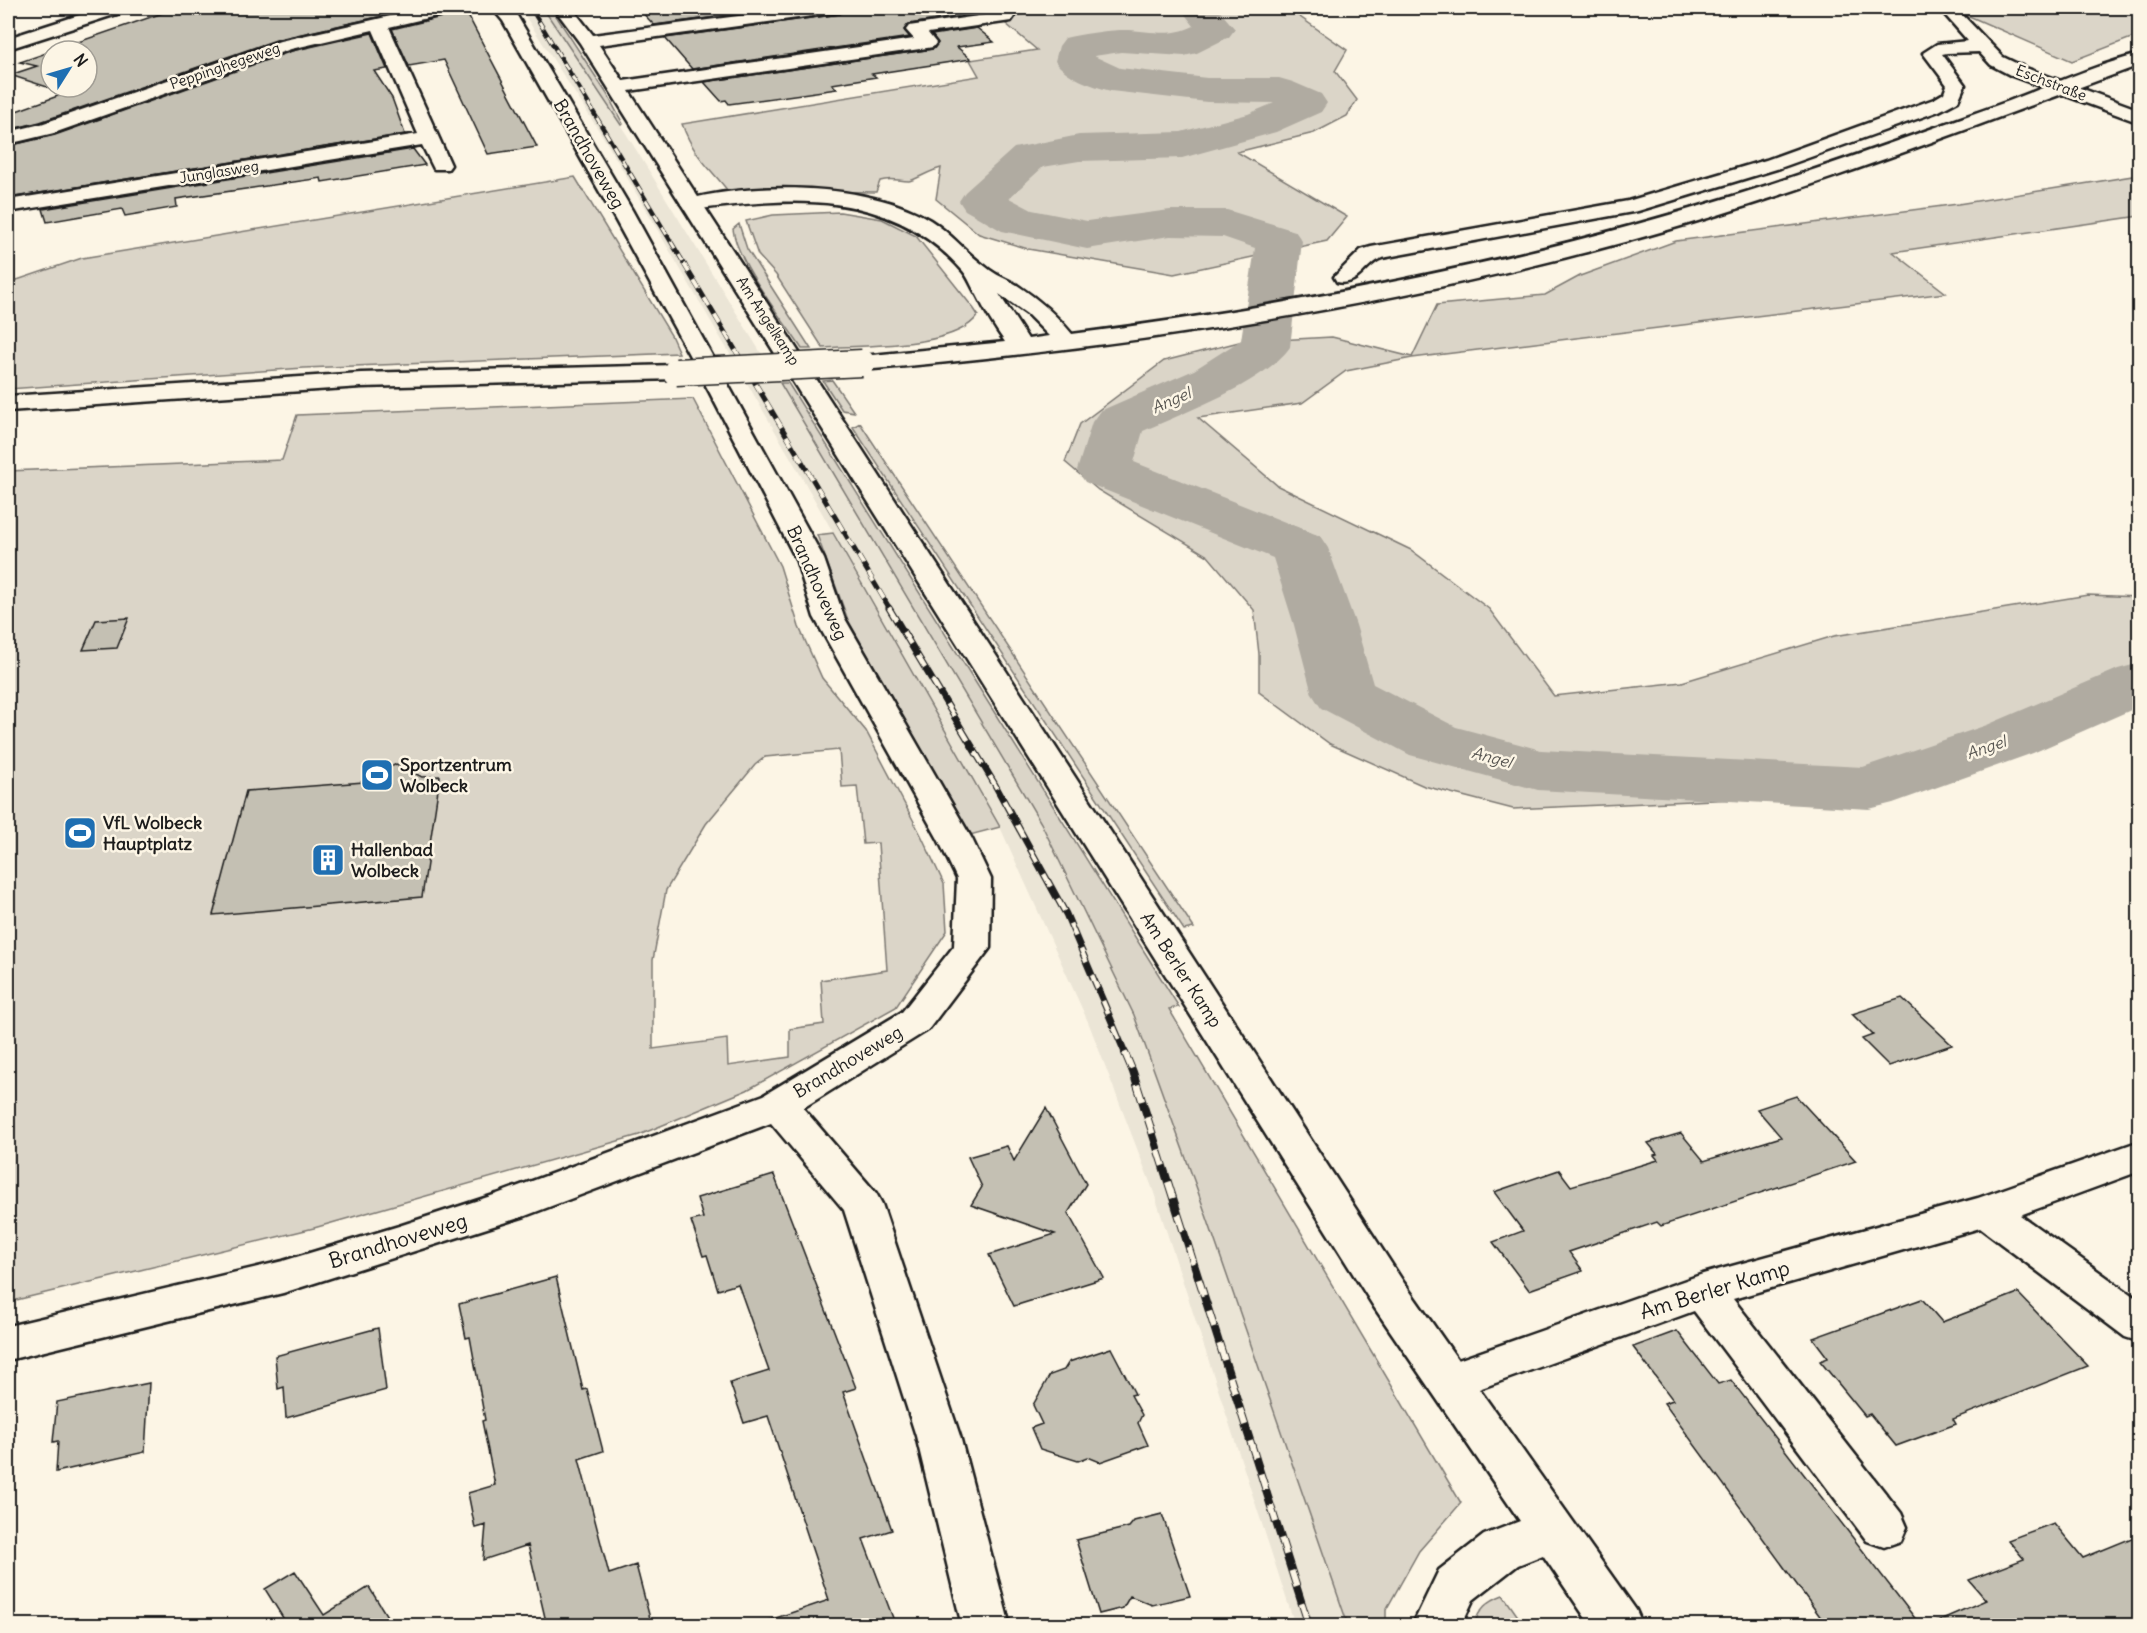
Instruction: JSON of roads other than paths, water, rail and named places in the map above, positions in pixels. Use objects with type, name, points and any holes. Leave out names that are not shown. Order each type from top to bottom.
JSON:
[{"type":"street","points":[[8,44],[117,8]]},
{"type":"street","name":"Peppinghegeweg","points":[[8,138],[47,129],[286,45],[447,8]]},
{"type":"street","name":"Brandhoveweg","points":[[8,1343],[272,1279],[399,1241],[511,1205],[778,1105],[915,1021],[972,948],[974,879],[955,839],[829,617],[810,559],[711,372],[510,18],[500,8]]},
{"type":"street","name":"Am Angelkamp","points":[[563,8],[618,87],[918,556]]},
{"type":"street","points":[[588,41],[834,8]]},
{"type":"street","points":[[618,87],[927,43],[915,30],[1005,17],[1009,11],[1004,8]]},
{"type":"street","name":"Eschstraße","points":[[1947,8],[1997,61],[2019,72],[2139,117]]},
{"type":"street","points":[[379,23],[441,165]]},
{"type":"street","points":[[707,25],[721,39]]},
{"type":"street","points":[[1345,277],[1369,255],[1641,205],[1773,164],[1932,107],[1948,100],[1955,93],[1956,85],[1932,53],[1940,49],[1983,47]]},
{"type":"street","points":[[735,54],[749,68]]},
{"type":"street","points":[[8,404],[361,380],[676,372],[862,363],[1022,348],[1140,333],[1397,288],[1526,261],[1627,234],[1727,204],[2139,59]]},
{"type":"street","name":"Junglasweg","points":[[8,206],[430,138]]},
{"type":"street","points":[[698,212],[797,206],[868,205],[896,213],[923,225],[974,270],[1013,292],[1048,319],[1066,342]]},
{"type":"street","points":[[974,270],[1003,322],[1022,348]]},
{"type":"street","name":"Am Berler Kamp","points":[[918,556],[1389,1296],[1619,1626]]},
{"type":"street","name":"Brandhoveweg","points":[[778,1105],[862,1204],[938,1436],[986,1626]]},
{"type":"street","name":"Am Berler Kamp","points":[[1449,1381],[1703,1291],[1986,1211],[2139,1155]]},
{"type":"street","points":[[1986,1211],[2139,1325]]},
{"type":"street","points":[[1703,1291],[1884,1527]]},
{"type":"street","points":[[1436,1626],[1456,1585],[1501,1551],[1552,1530]]},
{"type":"waterway","name":"Angel","points":[[1198,8],[1216,29],[1184,45],[1121,41],[1078,46],[1074,61],[1111,79],[1207,90],[1279,90],[1307,103],[1262,123],[1182,145],[1079,148],[1029,157],[981,201],[1018,221],[1087,235],[1170,223],[1227,224],[1279,241],[1265,347],[1212,381],[1119,422],[1104,470],[1299,548],[1325,625],[1344,694],[1433,741],[1538,770],[1869,788],[2010,739],[2140,682]]},
{"type":"railway","points":[[531,8],[685,265]]},
{"type":"railway","points":[[684,264],[890,609]]},
{"type":"railway","points":[[889,608],[994,783],[1066,914],[1126,1055]]},
{"type":"railway","points":[[1125,1053],[1133,1072],[1309,1626]]},
{"type":"place","name":"Sportzentrum Wolbeck","points":[[377,775]]},
{"type":"place","name":"VfL Wolbeck Hauptplatz","points":[[80,833]]},
{"type":"place","name":"Hallenbad Wolbeck","points":[[328,860]]}]
